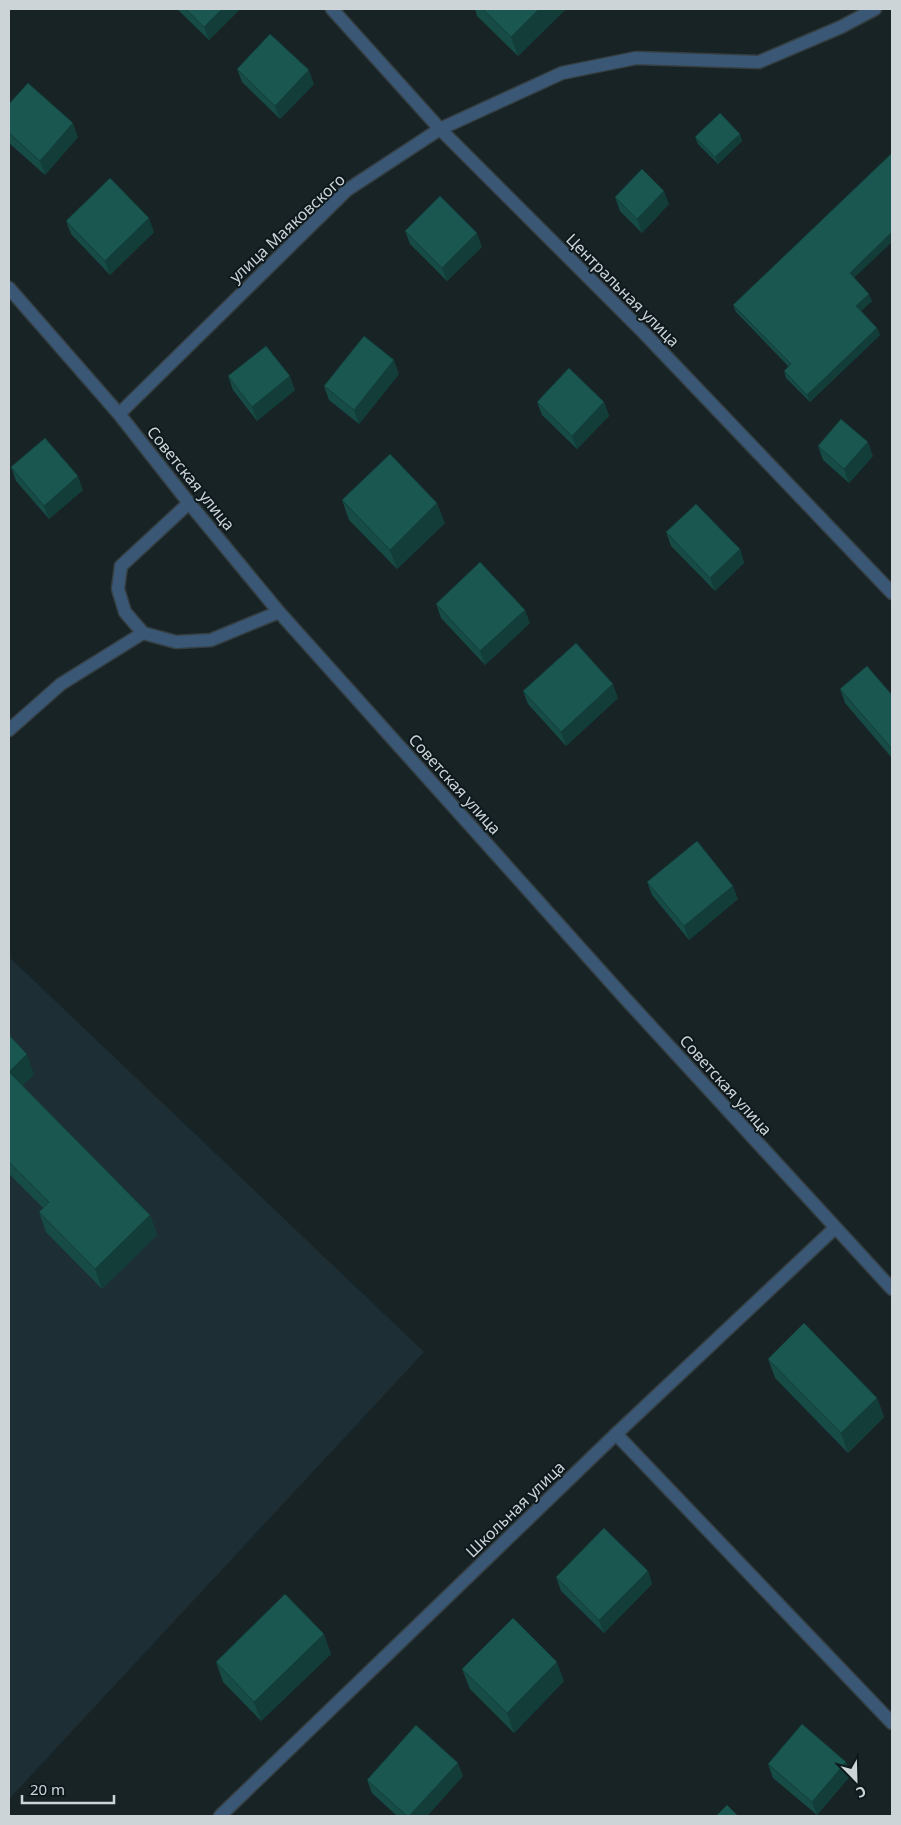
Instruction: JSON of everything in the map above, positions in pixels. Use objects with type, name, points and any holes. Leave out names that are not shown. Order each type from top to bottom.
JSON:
[{"type":"street","name":"Центральная улица","points":[[332,9],[440,129],[644,333],[892,593]]},
{"type":"street","name":"улица Маяковского","points":[[119,414],[347,190],[440,129],[562,73],[636,58],[759,62],[841,27],[875,9]]},
{"type":"street","name":"Советская улица","points":[[9,288],[119,414],[279,612],[623,996],[892,1289]]},
{"type":"street","points":[[190,503],[121,566],[118,589],[125,612],[143,633],[176,642],[211,640],[279,612]]},
{"type":"street","points":[[9,730],[61,684],[143,633]]},
{"type":"street","name":"Школьная улица","points":[[220,1816],[616,1434],[835,1228]]},
{"type":"street","points":[[616,1434],[892,1723]]},
{"type":"shaded area","points":[[9,957],[424,1352],[9,1799]]},
{"type":"building","points":[[186,9],[222,9],[204,27]]},
{"type":"building","points":[[483,9],[539,9],[511,37]]},
{"type":"building","points":[[270,34],[309,70],[275,106],[237,69]]},
{"type":"building","points":[[28,83],[73,123],[40,161],[9,133],[9,104]]},
{"type":"building","points":[[720,113],[740,134],[715,157],[695,137]]},
{"type":"building","points":[[892,153],[892,232],[850,273],[869,294],[856,306],[877,328],[807,395],[784,371],[791,364],[733,305]]},
{"type":"building","points":[[642,169],[664,191],[637,219],[615,197]]},
{"type":"building","points":[[110,178],[149,218],[105,261],[66,221]]},
{"type":"building","points":[[440,196],[477,233],[442,268],[405,231]]},
{"type":"building","points":[[364,336],[394,360],[354,410],[324,386]]},
{"type":"building","points":[[266,346],[290,376],[252,407],[228,376]]},
{"type":"building","points":[[569,368],[604,402],[572,436],[537,402]]},
{"type":"building","points":[[841,419],[868,442],[844,469],[818,446]]},
{"type":"building","points":[[45,438],[78,476],[44,506],[11,467]]},
{"type":"building","points":[[390,454],[437,503],[390,550],[342,500]]},
{"type":"building","points":[[696,504],[740,549],[710,578],[666,532]]},
{"type":"building","points":[[480,562],[525,610],[480,651],[436,604]]},
{"type":"building","points":[[576,643],[613,684],[561,732],[523,691]]},
{"type":"building","points":[[867,666],[892,695],[892,749],[840,689]]},
{"type":"building","points":[[697,841],[733,886],[684,926],[647,882]]},
{"type":"building","points":[[9,1035],[27,1054],[9,1072]]},
{"type":"building","points":[[9,1072],[150,1215],[95,1269],[39,1212],[49,1202],[9,1162]]},
{"type":"building","points":[[804,1323],[877,1398],[841,1433],[768,1359]]},
{"type":"building","points":[[604,1528],[648,1571],[599,1620],[556,1577]]},
{"type":"building","points":[[285,1594],[324,1634],[254,1702],[216,1662]]},
{"type":"building","points":[[513,1618],[557,1662],[507,1713],[462,1669]]},
{"type":"building","points":[[802,1724],[846,1762],[812,1802],[768,1764]]},
{"type":"building","points":[[416,1725],[458,1763],[407,1816],[367,1780]]},
{"type":"building","points":[[727,1805],[738,1816],[716,1816]]}]
